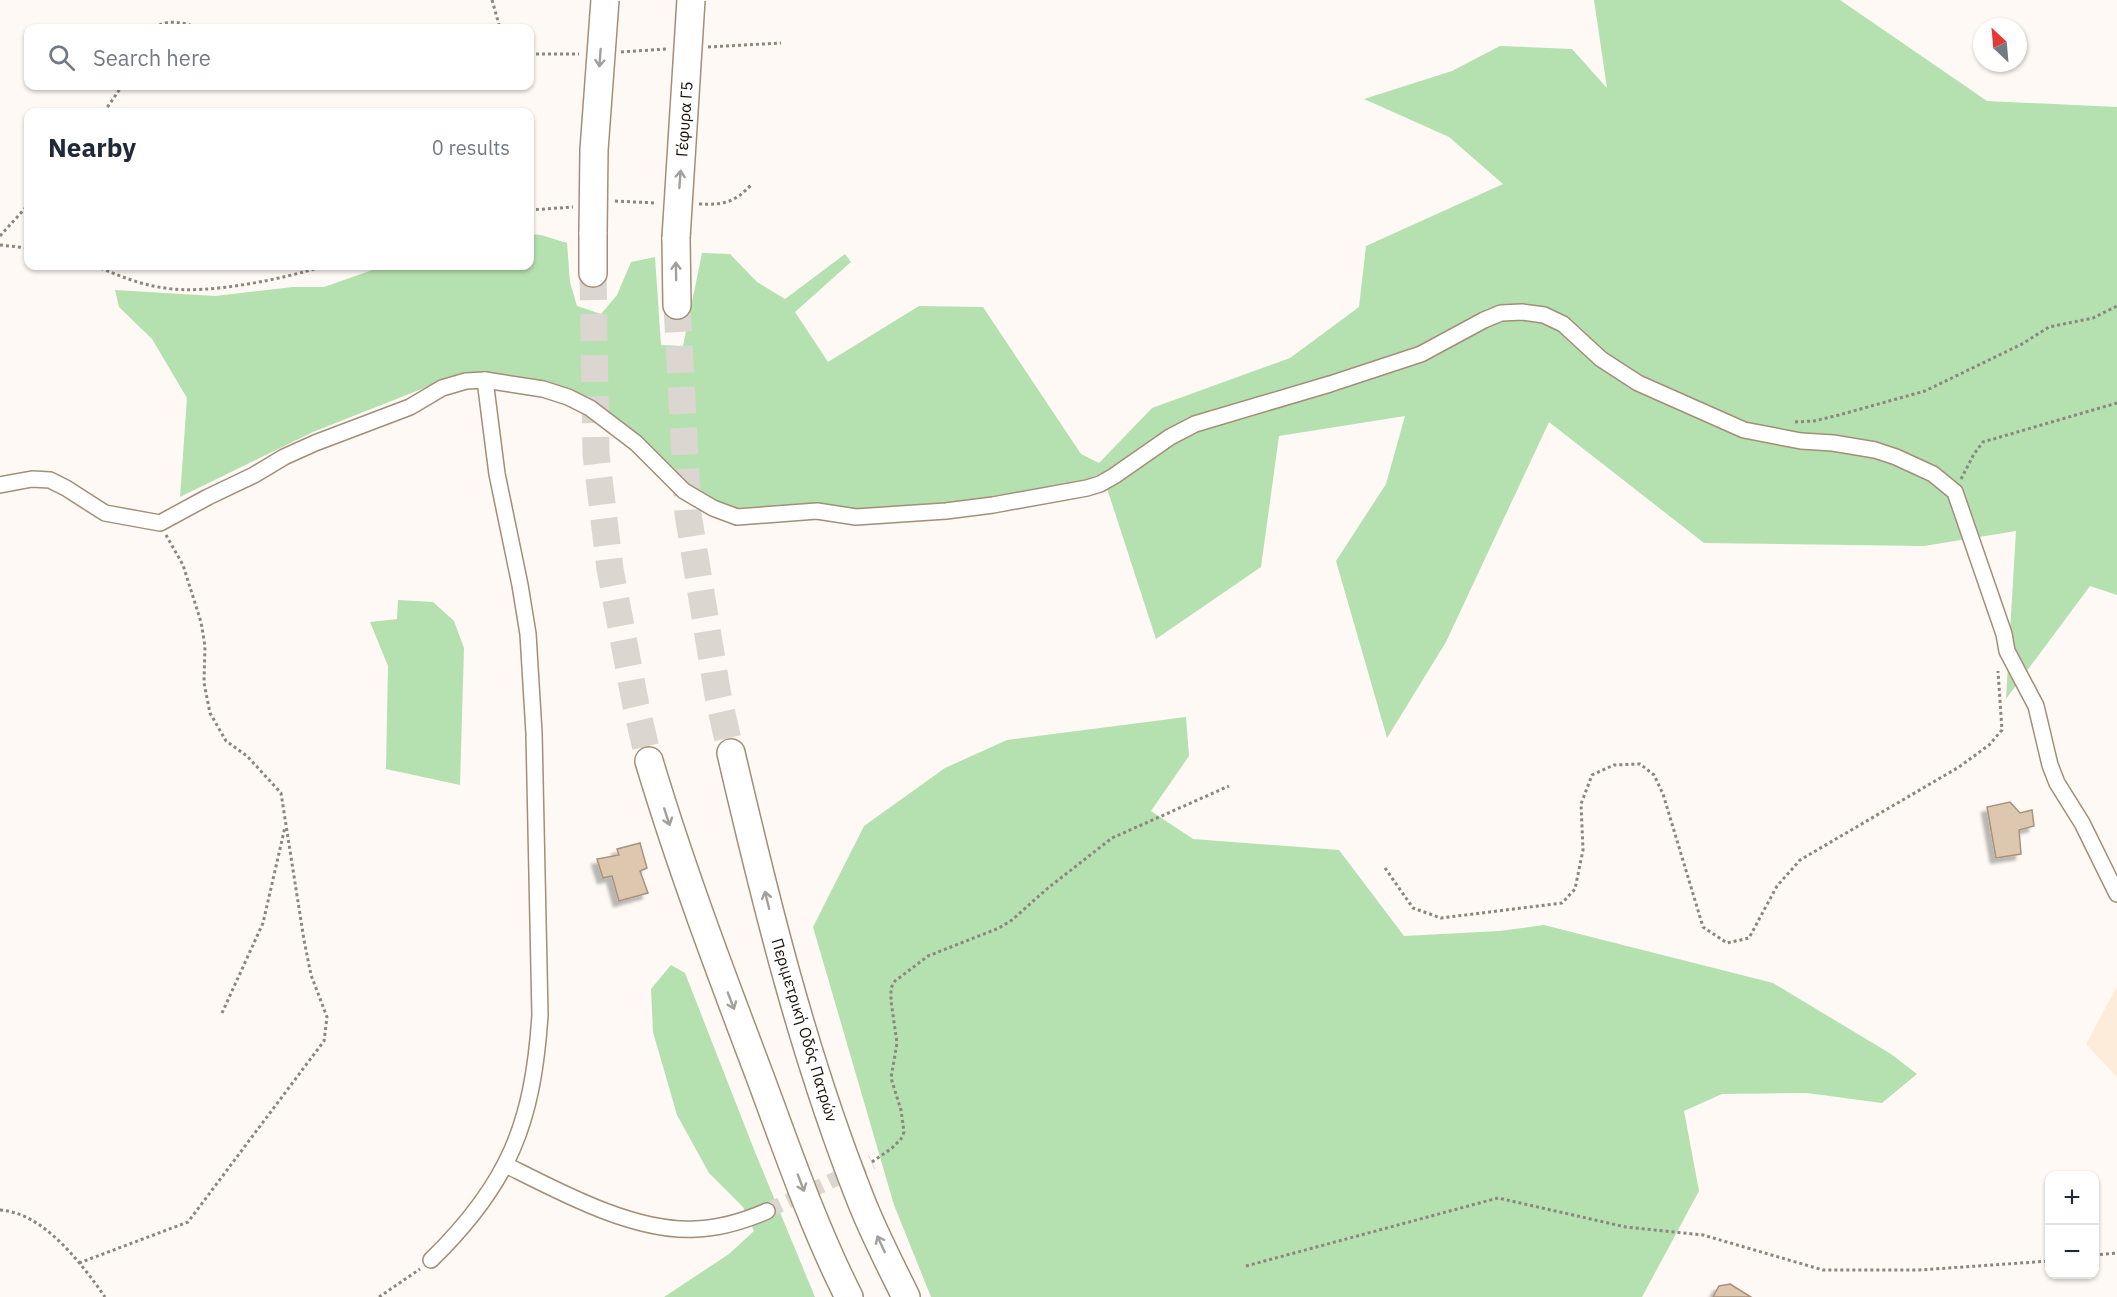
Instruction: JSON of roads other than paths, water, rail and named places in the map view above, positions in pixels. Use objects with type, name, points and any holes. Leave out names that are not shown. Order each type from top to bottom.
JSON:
[{"type":"highway","points":[[593,273],[594,150],[605,0]]},
{"type":"highway","name":"Γέφυρα Γ5","points":[[677,305],[676,238],[691,0]]},
{"type":"highway","name":"Περιμετρική Οδός Πατρών","points":[[730,753],[776,937],[814,1072],[860,1200],[906,1297]]},
{"type":"highway","points":[[650,762],[685,875],[715,958],[815,1219],[849,1297]]},
{"type":"street","points":[[0,485],[32,479],[50,480],[105,513],[160,523],[315,443],[410,407],[442,388],[465,381],[486,380],[543,389],[568,397],[590,408],[636,443],[684,491],[729,514],[748,518],[817,511],[856,517],[993,505],[1087,488],[1114,476],[1157,445],[1195,424],[1421,354],[1501,313],[1522,312],[1544,315],[1563,324],[1601,359],[1638,383],[1707,415],[1753,432],[1801,441],[1833,442],[1886,453],[1918,466],[1955,492],[2004,634],[2007,651],[2036,706],[2050,765],[2057,783],[2082,823],[2117,894]]},
{"type":"street","points":[[430,1260],[469,1220],[506,1166],[528,1104],[537,1055],[540,1015],[540,923],[534,733],[528,634],[497,474],[486,380]]},
{"type":"street","points":[[506,1166],[598,1208],[662,1226],[694,1230],[713,1228],[732,1224],[767,1211]]},
{"type":"tunnel","points":[[593,273],[596,454],[610,569],[649,761]]},
{"type":"tunnel","points":[[677,305],[688,514],[718,696],[731,753]]},
{"type":"tunnel","points":[[767,1211],[872,1162]]}]
